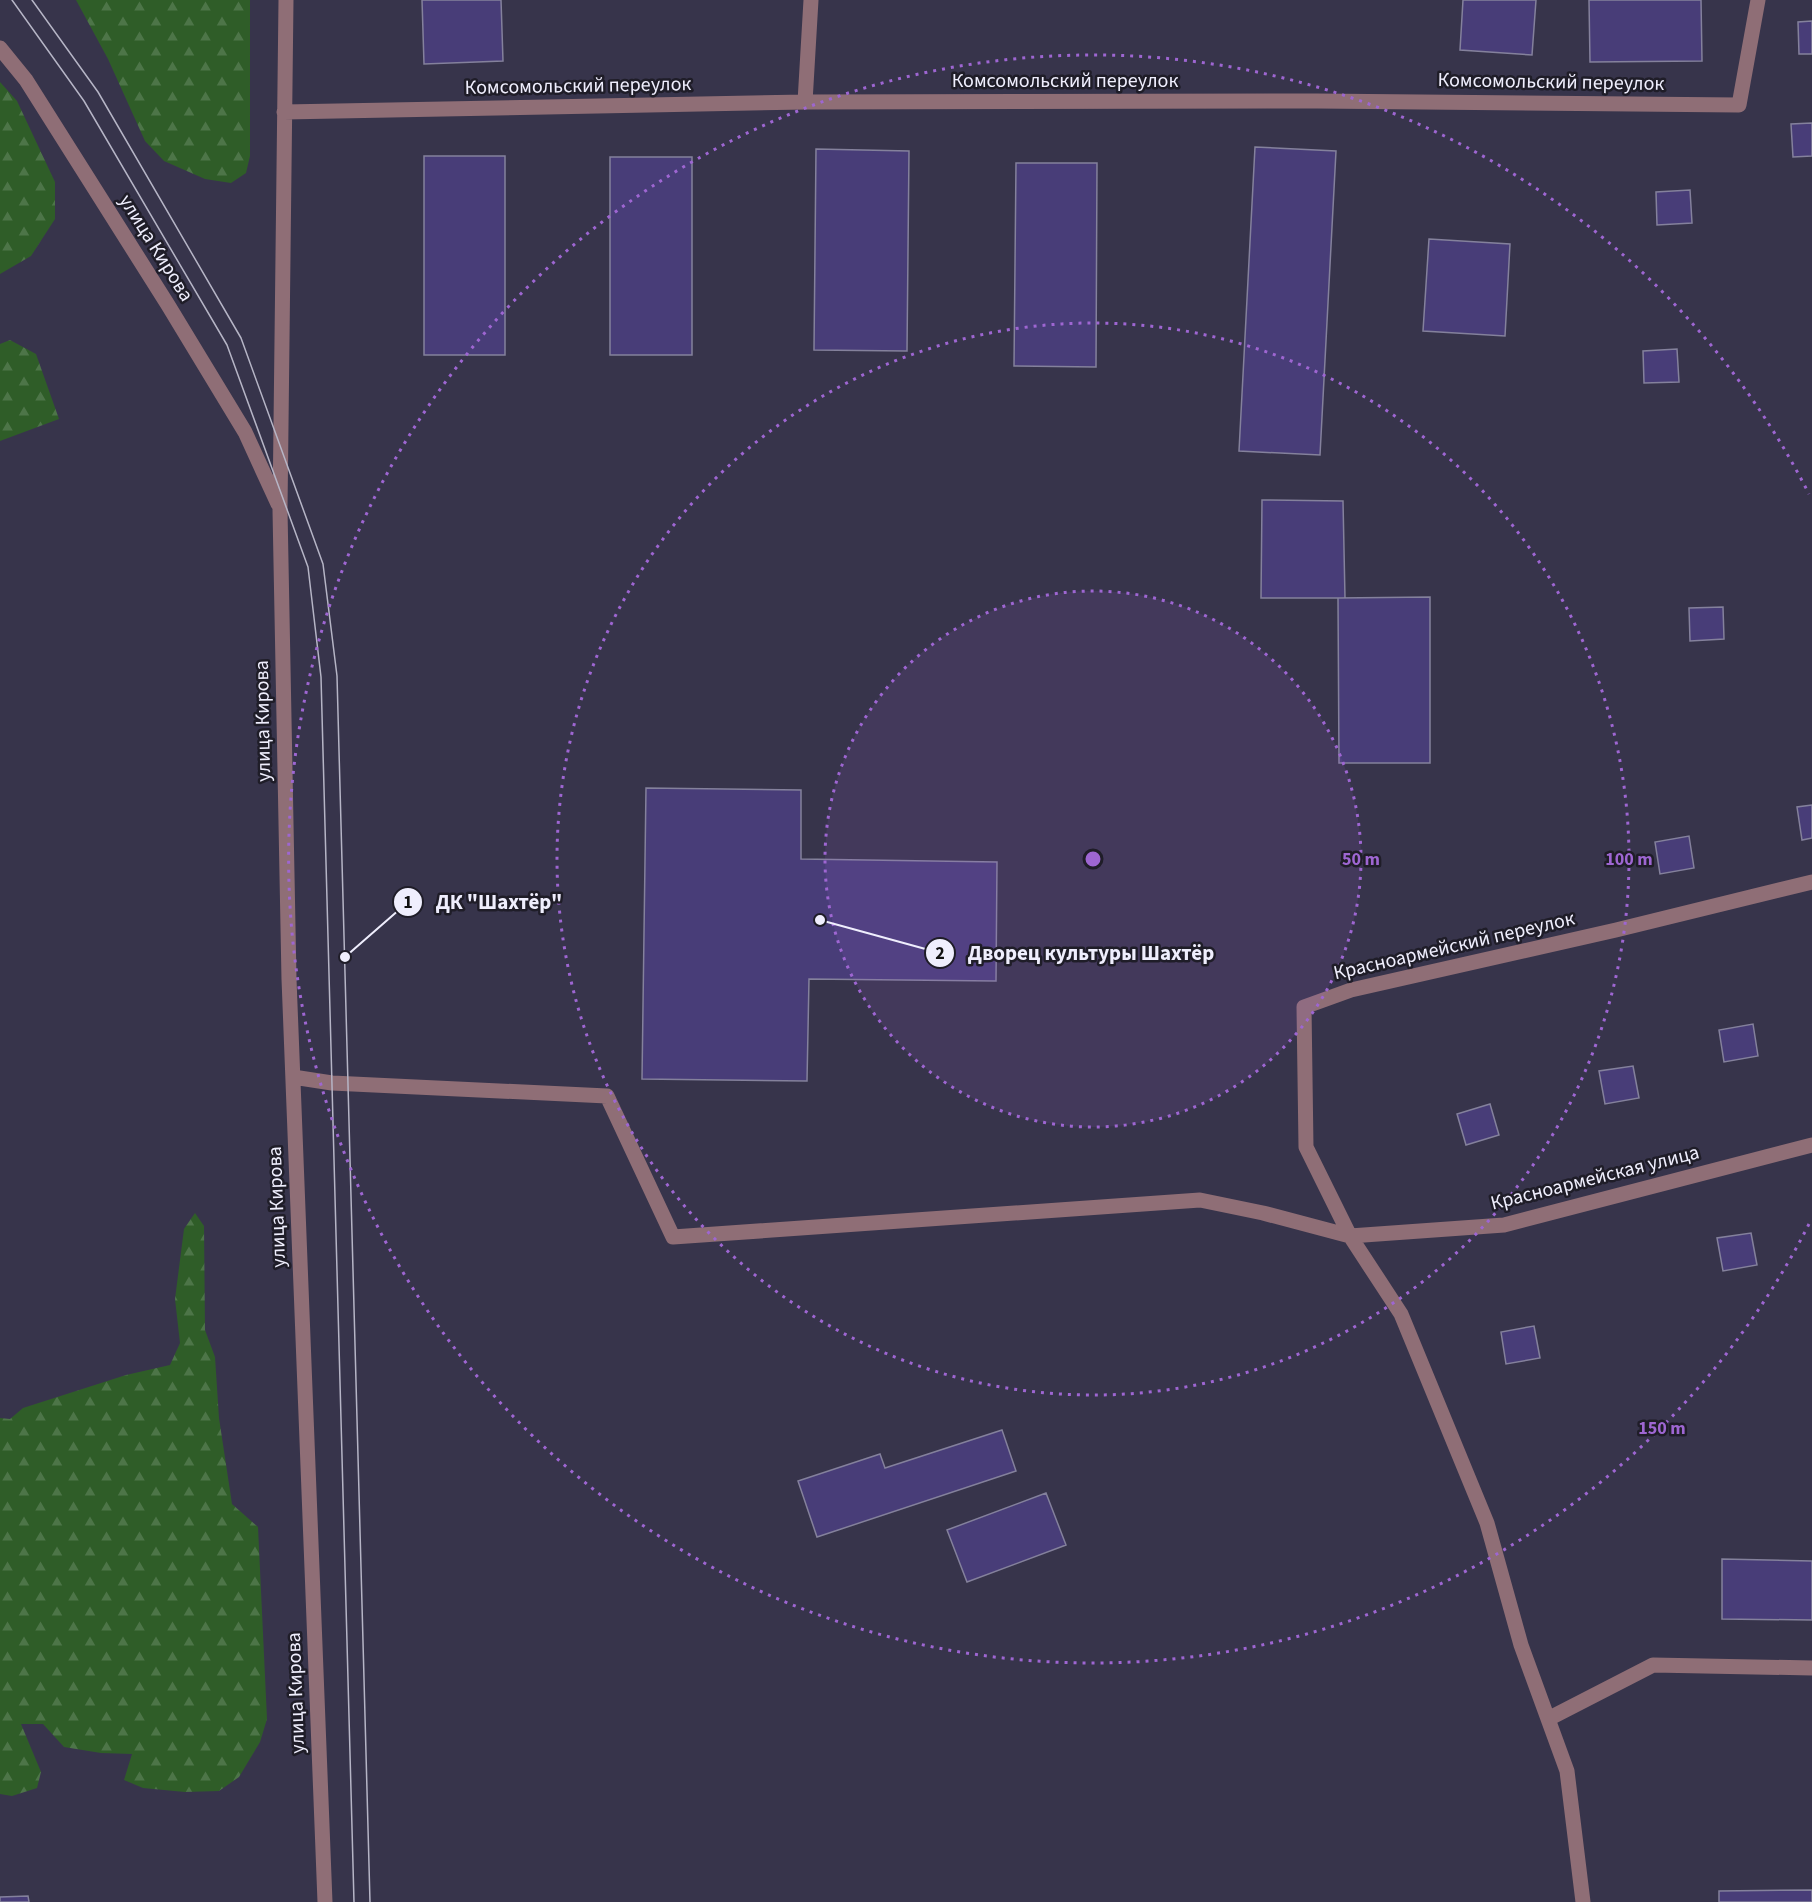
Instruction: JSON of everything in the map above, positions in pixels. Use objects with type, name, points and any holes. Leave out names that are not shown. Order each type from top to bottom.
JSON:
[{"type":"street","name":"улица Кирова","points":[[286,0],[280,510],[289,967],[325,1902]]},
{"type":"street","points":[[805,102],[811,0]]},
{"type":"street","name":"Комсомольский переулок","points":[[284,112],[805,102],[1317,100],[1739,105],[1758,0]]},
{"type":"street","name":"улица Кирова","points":[[0,48],[26,80],[186,334],[245,432],[280,510]]},
{"type":"street","name":"Красноармейский переулок","points":[[1350,1236],[1306,1147],[1304,1007],[1351,990],[1616,930],[1812,882]]},
{"type":"street","name":"Красноармейская улица","points":[[293,1077],[332,1083],[607,1096],[673,1237],[1200,1200],[1263,1213],[1350,1236],[1504,1225],[1812,1145]]},
{"type":"street","points":[[1350,1236],[1401,1314],[1483,1512],[1521,1645],[1567,1771],[1583,1902]]},
{"type":"street","points":[[1548,1719],[1653,1665],[1812,1668]]},
{"type":"green space","points":[[76,0],[250,0],[250,156],[246,173],[231,183],[205,179],[164,161],[145,141],[108,59]]},
{"type":"green space","points":[[0,82],[17,101],[55,182],[55,219],[31,256],[0,274]]},
{"type":"green space","points":[[10,340],[36,354],[59,419],[0,441],[0,344]]},
{"type":"green space","points":[[195,1213],[204,1226],[205,1330],[215,1357],[219,1418],[232,1504],[258,1527],[267,1719],[260,1742],[239,1777],[219,1791],[185,1792],[143,1788],[124,1780],[132,1754],[101,1753],[64,1747],[43,1724],[21,1724],[41,1772],[37,1788],[12,1796],[0,1794],[0,1418],[10,1419],[23,1408],[126,1375],[170,1365],[180,1343],[175,1299],[184,1229]]},
{"type":"building","points":[[422,0],[501,0],[503,61],[424,64]]},
{"type":"building","points":[[1463,0],[1536,0],[1532,55],[1460,50]]},
{"type":"building","points":[[1589,0],[1701,0],[1702,61],[1590,62]]},
{"type":"building","points":[[1812,21],[1812,54],[1799,54],[1798,22]]},
{"type":"building","points":[[1812,123],[1812,156],[1793,157],[1791,124]]},
{"type":"building","points":[[1255,147],[1336,151],[1320,455],[1239,451]]},
{"type":"building","points":[[816,149],[909,151],[907,351],[814,350]]},
{"type":"building","points":[[424,156],[505,156],[505,355],[424,355]]},
{"type":"building","points":[[610,157],[692,157],[692,355],[610,355]]},
{"type":"building","points":[[1016,163],[1097,163],[1096,367],[1014,366]]},
{"type":"building","points":[[1690,190],[1692,223],[1657,225],[1656,192]]},
{"type":"building","points":[[1429,239],[1510,244],[1505,336],[1423,331]]},
{"type":"building","points":[[1677,349],[1679,382],[1644,383],[1643,351]]},
{"type":"building","points":[[1262,500],[1343,501],[1345,598],[1261,598]]},
{"type":"building","points":[[1430,597],[1430,763],[1339,763],[1338,598]]},
{"type":"building","points":[[1723,607],[1724,639],[1690,641],[1689,608]]},
{"type":"building","points":[[646,788],[801,790],[801,859],[997,862],[996,981],[809,979],[807,1081],[642,1079]]},
{"type":"building","points":[[1812,805],[1812,838],[1802,840],[1797,807]]},
{"type":"building","points":[[1689,836],[1694,868],[1660,874],[1655,842]]},
{"type":"building","points":[[1753,1024],[1758,1056],[1724,1062],[1719,1030]]},
{"type":"building","points":[[1633,1066],[1639,1098],[1605,1104],[1599,1071]]},
{"type":"building","points":[[1490,1104],[1499,1135],[1466,1145],[1457,1114]]},
{"type":"building","points":[[1751,1233],[1757,1265],[1723,1271],[1717,1238]]},
{"type":"building","points":[[1534,1326],[1540,1358],[1506,1364],[1501,1332]]},
{"type":"building","points":[[1002,1430],[1016,1471],[817,1537],[798,1481],[880,1454],[885,1468]]},
{"type":"building","points":[[1046,1493],[1066,1545],[967,1582],[947,1530]]},
{"type":"building","points":[[1722,1559],[1812,1561],[1812,1620],[1722,1619]]},
{"type":"building","points":[[1812,1890],[1812,1902],[1719,1902],[1719,1891]]},
{"type":"building","points":[[28,1896],[29,1902],[0,1902],[0,1897]]},
{"type":"tram line","points":[[12,0],[84,101],[227,345],[308,567],[321,677],[354,1902]]},
{"type":"tram line","points":[[32,0],[98,92],[241,338],[323,564],[337,676],[370,1902]]},
{"type":"place","name":"Дворец культуры Шахтёр","points":[[820,920]]},
{"type":"place","name":"ДК \"Шахтёр\"","points":[[345,957]]}]
